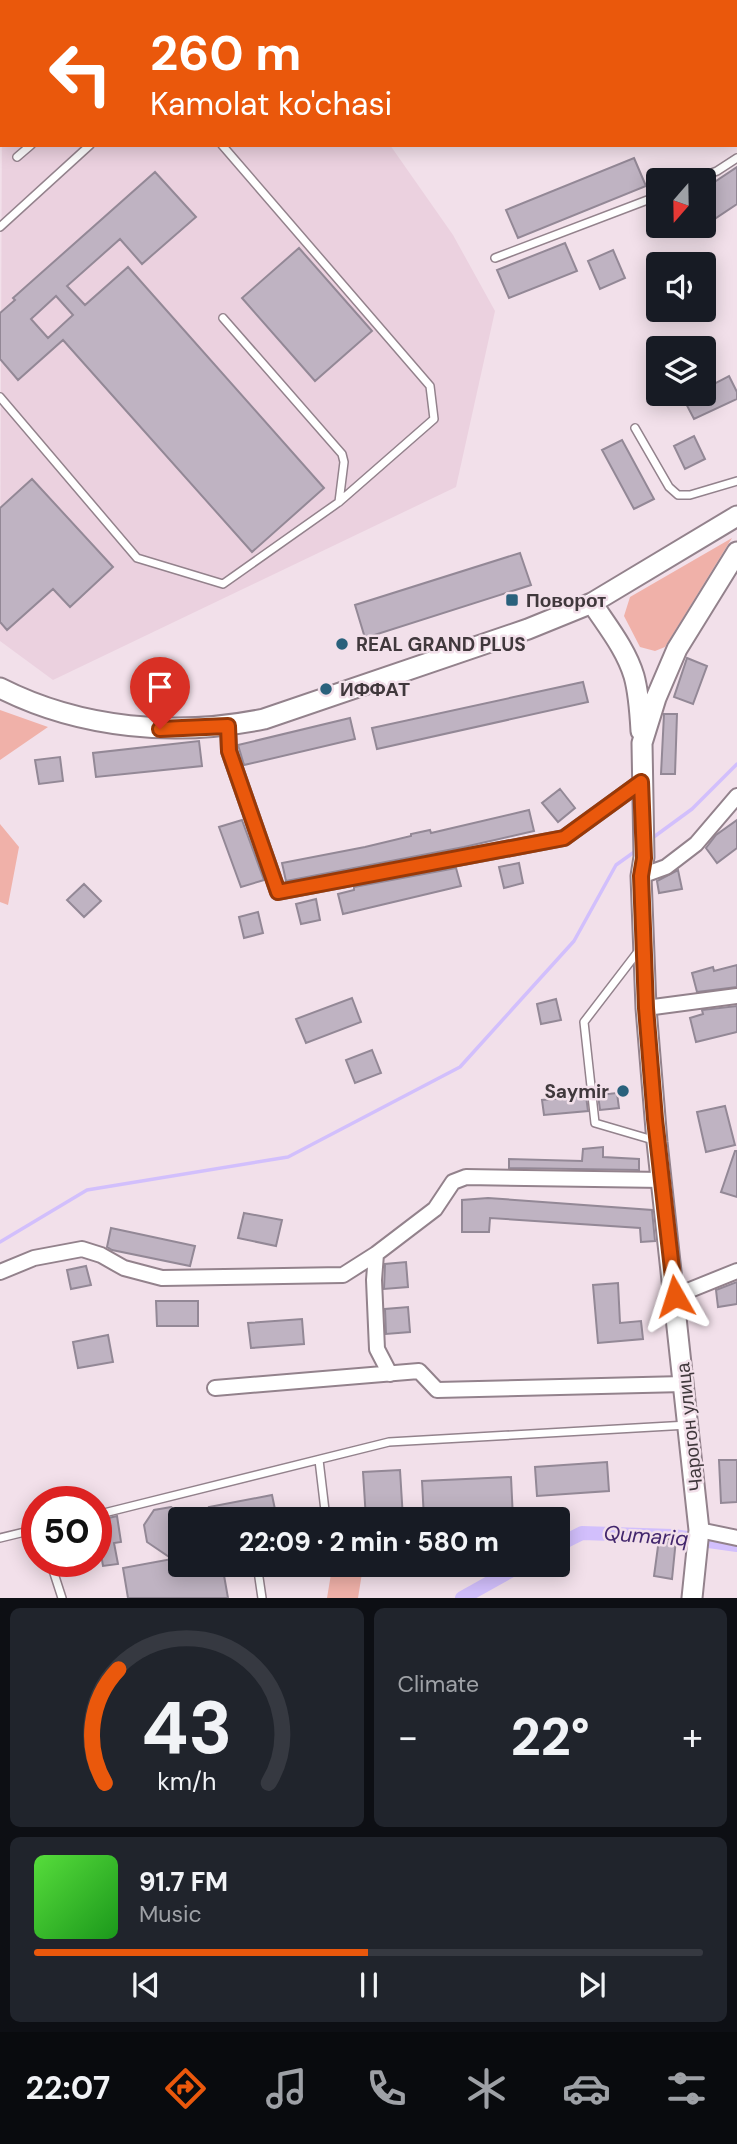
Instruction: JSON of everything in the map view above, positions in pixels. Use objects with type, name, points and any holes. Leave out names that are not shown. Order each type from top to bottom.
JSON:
[{"type":"main road","points":[[0,688],[58,710],[104,721],[160,729],[228,726],[264,719],[528,629],[592,603],[737,516]]},
{"type":"main road","name":"Чарогон улица","points":[[692,1598],[699,1530],[657,1142],[646,1008],[642,743],[656,698],[677,649],[737,552]]},
{"type":"main road","points":[[592,603],[625,654],[633,675],[638,696],[642,743]]},
{"type":"street","points":[[228,726],[229,751],[278,892],[564,838],[641,782]]},
{"type":"street","points":[[643,867],[666,867],[696,844],[737,796]]},
{"type":"street","points":[[646,1008],[737,996]]},
{"type":"street","points":[[0,1272],[34,1258],[82,1248],[124,1268],[162,1278],[343,1275],[376,1254],[435,1209],[453,1182],[466,1177],[663,1180]]},
{"type":"street","points":[[376,1254],[374,1280],[377,1349],[390,1374]]},
{"type":"street","points":[[675,1296],[737,1271]]},
{"type":"street","points":[[215,1388],[419,1371],[437,1391],[684,1384]]},
{"type":"street","points":[[699,1530],[737,1538]]},
{"type":"lane","points":[[17,157],[29,147]]},
{"type":"lane","points":[[0,228],[88,147]]},
{"type":"lane","points":[[0,397],[137,558],[223,584],[339,502],[434,419],[430,386],[224,147]]},
{"type":"lane","points":[[716,171],[737,158]]},
{"type":"lane","points":[[495,258],[646,201]]},
{"type":"lane","points":[[223,318],[342,454],[344,463],[339,502]]},
{"type":"lane","points":[[635,428],[669,487],[678,495],[690,495],[737,481]]},
{"type":"lane","points":[[645,943],[584,1022],[594,1123],[657,1142]]},
{"type":"lane","points":[[112,1511],[389,1442],[688,1425]]},
{"type":"lane","points":[[319,1460],[325,1507]]},
{"type":"lane","points":[[0,1538],[21,1533]]},
{"type":"lane","points":[[55,1577],[62,1598]]},
{"type":"lane","points":[[259,1577],[262,1598]]},
{"type":"shaded area","points":[[2,147],[391,147],[453,235],[495,311],[456,487],[53,680],[0,641]]},
{"type":"shaded area","points":[[732,538],[665,647],[655,651],[640,647],[624,616],[630,597]]},
{"type":"shaded area","points":[[0,710],[48,727],[0,760]]},
{"type":"shaded area","points":[[0,824],[19,847],[8,905],[0,902]]},
{"type":"shaded area","points":[[330,1577],[361,1577],[358,1598],[327,1598]]},
{"type":"building","points":[[634,158],[646,186],[518,238],[506,210]]},
{"type":"building","points":[[737,167],[737,204],[716,218],[716,181]]},
{"type":"building","points":[[155,172],[196,217],[142,264],[120,239],[67,286],[85,305],[128,267],[324,488],[252,552],[63,340],[18,380],[0,359],[0,313],[15,300],[13,298]],"holes":[[[56,296],[73,315],[48,338],[31,319]]]},
{"type":"building","points":[[565,243],[577,271],[509,298],[497,270]]},
{"type":"building","points":[[299,248],[372,331],[315,381],[242,298]]},
{"type":"building","points":[[613,250],[625,278],[600,289],[588,261]]},
{"type":"building","points":[[729,376],[737,392],[737,399],[694,419],[687,406],[716,406],[716,383]]},
{"type":"building","points":[[694,436],[705,459],[685,469],[674,446]]},
{"type":"building","points":[[622,440],[654,499],[634,509],[602,450]]},
{"type":"building","points":[[32,479],[113,567],[70,607],[53,589],[7,630],[0,622],[0,508]]},
{"type":"building","points":[[520,553],[531,585],[365,638],[355,605]]},
{"type":"building","points":[[687,658],[707,666],[693,704],[674,697]]},
{"type":"building","points":[[583,682],[588,702],[377,749],[372,728]]},
{"type":"building","points":[[664,714],[677,714],[675,774],[661,774]]},
{"type":"building","points":[[350,718],[355,739],[244,765],[238,745]]},
{"type":"building","points":[[199,741],[202,766],[96,777],[93,753]]},
{"type":"building","points":[[60,757],[63,781],[39,784],[35,760]]},
{"type":"building","points":[[560,789],[575,808],[558,822],[542,803]]},
{"type":"building","points":[[529,810],[534,831],[286,881],[282,863]]},
{"type":"building","points":[[242,820],[264,880],[241,887],[219,827]]},
{"type":"building","points":[[737,820],[737,848],[717,863],[706,848],[716,835]]},
{"type":"building","points":[[519,863],[523,883],[504,888],[499,867]]},
{"type":"building","points":[[456,868],[461,886],[343,914],[338,894],[354,890],[354,887]]},
{"type":"building","points":[[678,870],[682,889],[659,893],[657,881]]},
{"type":"building","points":[[84,884],[101,901],[84,917],[67,900]]},
{"type":"building","points":[[316,899],[320,920],[301,924],[296,904]]},
{"type":"building","points":[[258,912],[263,933],[244,938],[239,917]]},
{"type":"building","points":[[737,965],[737,987],[697,992],[692,973],[713,967],[714,971]]},
{"type":"building","points":[[352,998],[361,1022],[306,1043],[296,1019]]},
{"type":"building","points":[[556,999],[561,1020],[541,1024],[537,1004]]},
{"type":"building","points":[[737,1006],[737,1032],[696,1042],[690,1018],[703,1014],[702,1010]]},
{"type":"building","points":[[372,1050],[381,1073],[355,1083],[346,1060]]},
{"type":"building","points":[[617,1093],[619,1108],[600,1110],[598,1095]]},
{"type":"building","points":[[586,1096],[588,1111],[544,1115],[542,1100]]},
{"type":"building","points":[[725,1106],[735,1145],[706,1152],[697,1112]]},
{"type":"building","points":[[603,1147],[603,1157],[639,1159],[639,1170],[509,1168],[509,1159],[582,1161],[583,1149]]},
{"type":"building","points":[[737,1151],[737,1197],[721,1192]]},
{"type":"building","points":[[488,1198],[652,1210],[655,1241],[641,1242],[640,1228],[490,1218],[489,1232],[462,1232],[462,1200]]},
{"type":"building","points":[[244,1213],[282,1220],[276,1246],[238,1238]]},
{"type":"building","points":[[111,1228],[195,1246],[190,1266],[112,1250],[107,1247]]},
{"type":"building","points":[[406,1262],[408,1287],[384,1289],[385,1264]]},
{"type":"building","points":[[86,1266],[91,1285],[71,1289],[67,1270]]},
{"type":"building","points":[[737,1282],[737,1304],[718,1307],[716,1290]]},
{"type":"building","points":[[618,1283],[620,1323],[641,1321],[643,1339],[598,1343],[593,1285]]},
{"type":"building","points":[[156,1301],[198,1301],[198,1326],[157,1326]]},
{"type":"building","points":[[408,1307],[410,1332],[386,1334],[385,1309]]},
{"type":"building","points":[[302,1319],[304,1344],[251,1348],[248,1323]]},
{"type":"building","points":[[108,1335],[113,1362],[78,1368],[73,1342]]},
{"type":"building","points":[[719,1460],[737,1460],[737,1502],[721,1503]]},
{"type":"building","points":[[607,1462],[609,1491],[537,1496],[535,1467]]},
{"type":"building","points":[[400,1470],[402,1507],[365,1507],[363,1472]]},
{"type":"building","points":[[511,1477],[512,1507],[423,1507],[422,1481]]},
{"type":"building","points":[[272,1495],[274,1507],[209,1507]]},
{"type":"building","points":[[168,1508],[168,1556],[147,1542],[144,1525],[154,1510]]},
{"type":"building","points":[[117,1516],[121,1542],[114,1543],[118,1564],[112,1565],[112,1517]]},
{"type":"building","points":[[659,1539],[676,1539],[672,1579],[654,1576]]},
{"type":"building","points":[[168,1560],[168,1577],[224,1577],[228,1598],[128,1598],[123,1568]]},
{"type":"waterway","points":[[651,839],[692,809],[737,764]]},
{"type":"waterway","points":[[0,1242],[87,1190],[288,1157],[460,1067],[574,941],[616,865],[637,850]]},
{"type":"waterway","name":"Qumariq","points":[[570,1539],[582,1533],[673,1536],[737,1545]]},
{"type":"waterway","name":"Qumariq","points":[[462,1598],[500,1577]]},
{"type":"place","name":"Поворот","points":[[512,600]]},
{"type":"place","name":"REAL GRAND PLUS","points":[[342,644]]},
{"type":"place","name":"ИФФАТ","points":[[326,689]]},
{"type":"place","name":"Saymir","points":[[623,1091]]},
{"type":"route","points":[[160,729],[228,726],[229,751],[278,892],[564,838],[641,782],[646,1008],[657,1142],[675,1296]]}]
